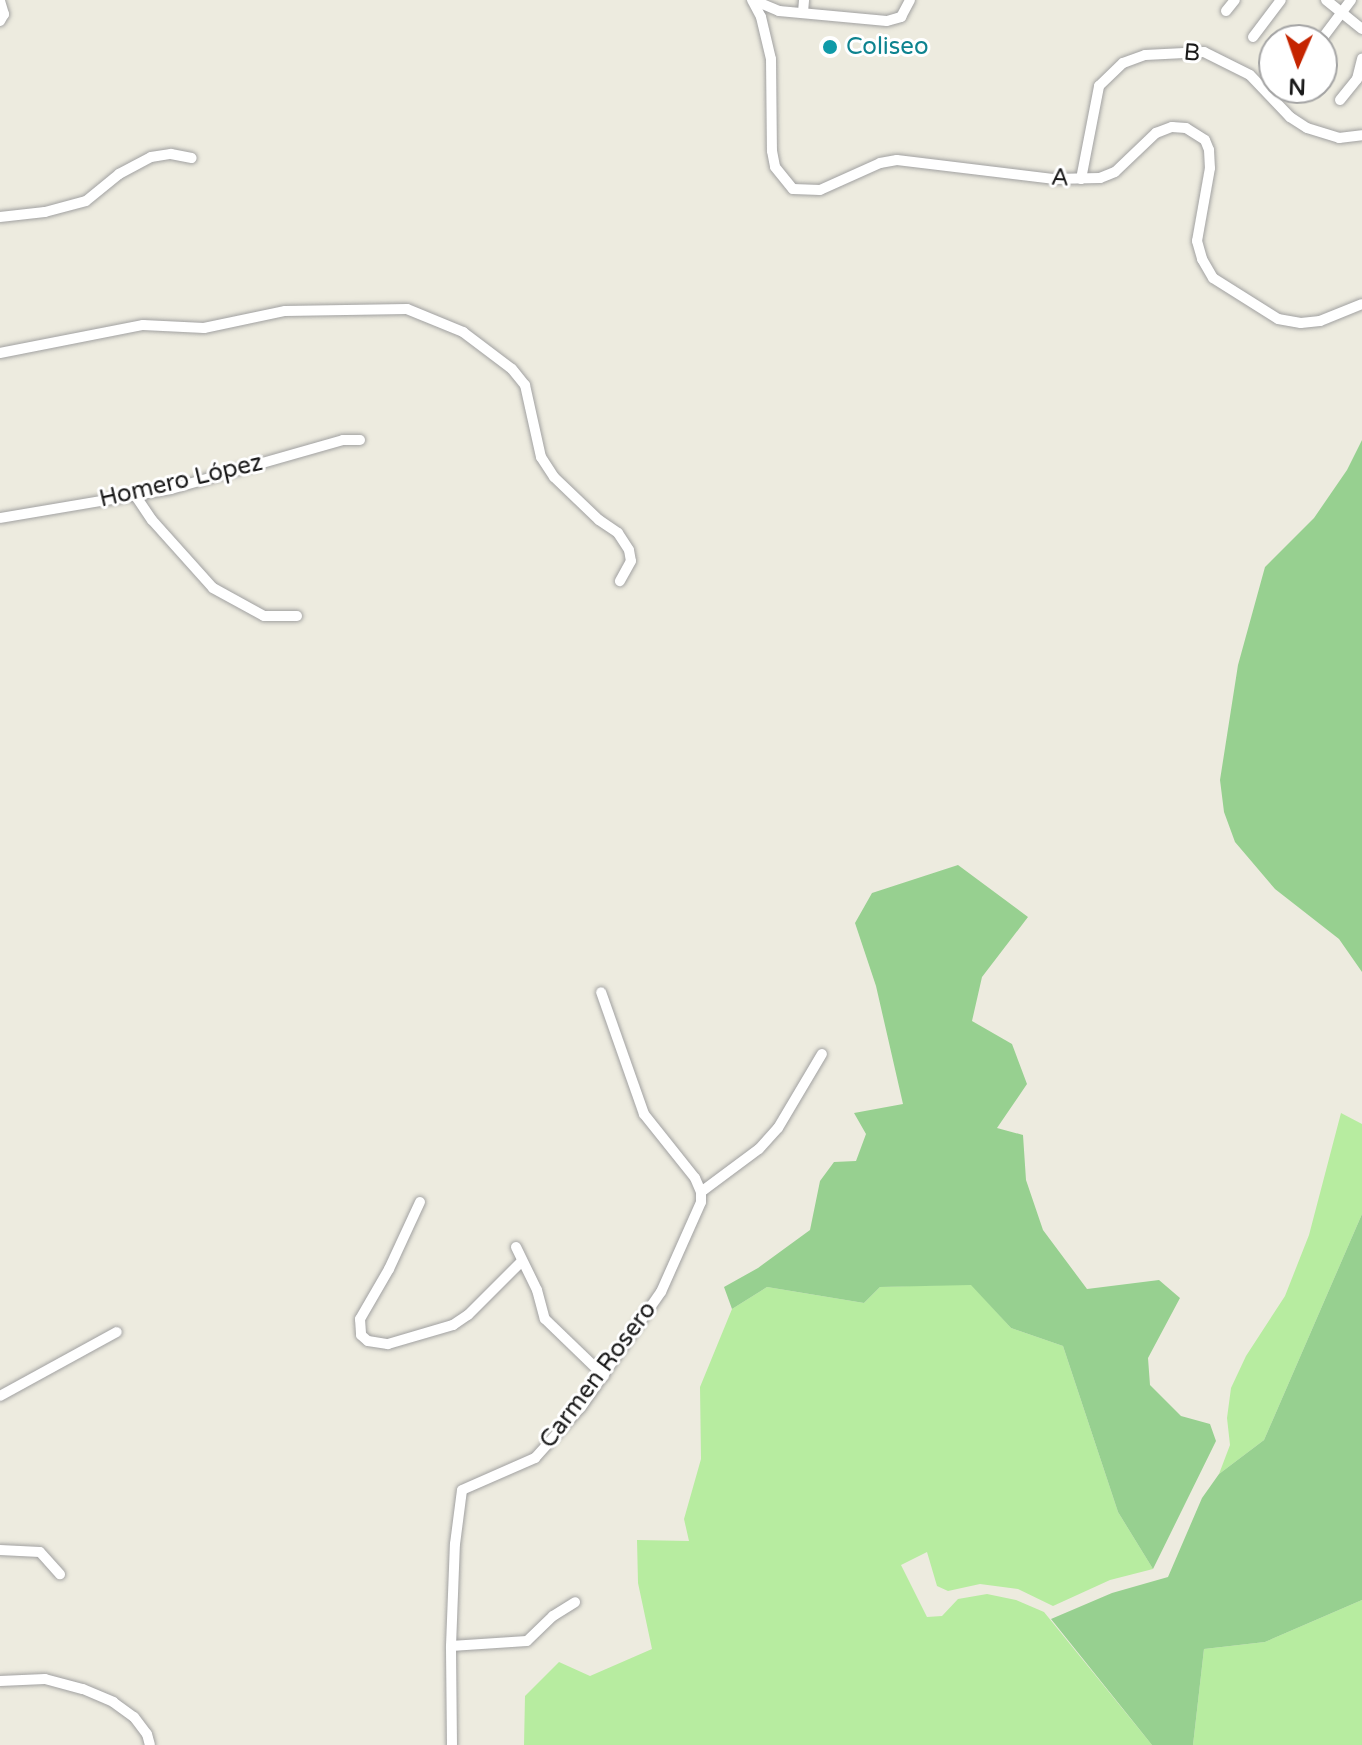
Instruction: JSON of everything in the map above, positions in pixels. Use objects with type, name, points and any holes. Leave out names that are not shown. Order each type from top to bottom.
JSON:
[{"type":"street","points":[[752,0],[779,11],[887,21],[901,17],[910,0]]},
{"type":"street","name":"A","points":[[752,0],[761,17],[771,59],[772,151],[775,167],[793,189],[820,190],[880,163],[897,160],[1081,179],[1100,178],[1115,172],[1156,133],[1172,127],[1186,128],[1205,140],[1209,150],[1210,168],[1197,241],[1202,259],[1213,278],[1278,319],[1301,323],[1320,321],[1362,304]]},
{"type":"street","points":[[793,0],[798,12]]},
{"type":"street","points":[[798,12],[804,0]]},
{"type":"street","points":[[1226,11],[1235,0]]},
{"type":"street","points":[[1253,37],[1281,0]]},
{"type":"street","points":[[1326,0],[1362,29]]},
{"type":"street","points":[[1333,24],[1351,0]]},
{"type":"street","points":[[0,1],[4,14],[0,21]]},
{"type":"street","name":"B","points":[[1081,179],[1099,86],[1123,63],[1145,55],[1204,52],[1231,62],[1250,75],[1290,117],[1307,128],[1339,138],[1362,135]]},
{"type":"street","points":[[1340,100],[1357,79],[1362,59]]},
{"type":"street","points":[[0,217],[45,212],[86,201],[119,174],[151,157],[171,154],[192,158]]},
{"type":"street","points":[[0,353],[143,325],[204,328],[285,311],[407,309],[463,332],[512,369],[529,393],[536,438],[548,467],[599,520],[618,533],[629,550],[631,561],[620,581]]},
{"type":"street","name":"Homero López","points":[[0,518],[171,489],[343,440],[360,440]]},
{"type":"street","points":[[135,495],[152,520],[213,588],[264,616],[297,616]]},
{"type":"street","points":[[601,992],[616,1043],[644,1114],[695,1178],[701,1192],[759,1149],[778,1128],[822,1054]]},
{"type":"street","name":"Carmen Rosero","points":[[452,1745],[451,1646],[455,1544],[462,1490],[535,1458],[604,1376],[661,1292],[697,1218],[701,1192]]},
{"type":"street","points":[[420,1202],[389,1269],[360,1319],[358,1327],[368,1341],[388,1344],[453,1325],[468,1315],[521,1262]]},
{"type":"street","points":[[516,1247],[548,1323],[604,1376]]},
{"type":"street","points":[[0,1396],[117,1332]]},
{"type":"street","points":[[0,1550],[40,1552],[60,1574]]},
{"type":"street","points":[[451,1646],[527,1641],[553,1616],[575,1602]]},
{"type":"street","points":[[0,1681],[45,1679],[93,1693],[134,1717],[147,1734],[150,1745]]},
{"type":"green space","points":[[1362,440],[1362,972],[1339,939],[1275,889],[1235,842],[1224,812],[1220,780],[1238,665],[1265,567],[1314,518],[1347,470]]},
{"type":"green space","points":[[958,865],[1028,917],[982,977],[972,1021],[1012,1044],[1027,1084],[997,1128],[1023,1135],[1026,1180],[1043,1230],[1087,1289],[1159,1280],[1180,1298],[1148,1358],[1150,1385],[1181,1416],[1210,1424],[1216,1441],[1153,1569],[1118,1512],[1063,1346],[1011,1328],[971,1285],[880,1287],[864,1303],[767,1287],[732,1309],[724,1287],[758,1268],[810,1230],[820,1181],[834,1162],[856,1161],[866,1134],[854,1113],[903,1104],[876,986],[855,923],[872,893]]},
{"type":"green space","points":[[1341,1113],[1362,1124],[1362,1214],[1264,1440],[1219,1474],[1230,1445],[1227,1418],[1231,1388],[1246,1356],[1285,1296],[1309,1235]]},
{"type":"green space","points":[[1362,1214],[1362,1600],[1265,1642],[1204,1649],[1193,1745],[1152,1745],[1051,1619],[1112,1593],[1168,1577],[1202,1498],[1219,1474],[1264,1440]]},
{"type":"green space","points":[[971,1284],[1011,1328],[1063,1346],[1118,1512],[1153,1569],[1110,1580],[1053,1606],[1018,1589],[980,1584],[948,1591],[937,1586],[927,1552],[901,1565],[927,1617],[942,1616],[958,1599],[987,1594],[1016,1600],[1044,1612],[1152,1745],[524,1745],[525,1696],[559,1662],[590,1676],[652,1649],[638,1583],[637,1540],[689,1541],[684,1519],[701,1459],[700,1387],[732,1309],[767,1287],[864,1303],[880,1287]]},
{"type":"green space","points":[[1362,1600],[1362,1745],[1193,1745],[1204,1649],[1265,1642]]},
{"type":"place","name":"Coliseo","points":[[830,47]]}]
